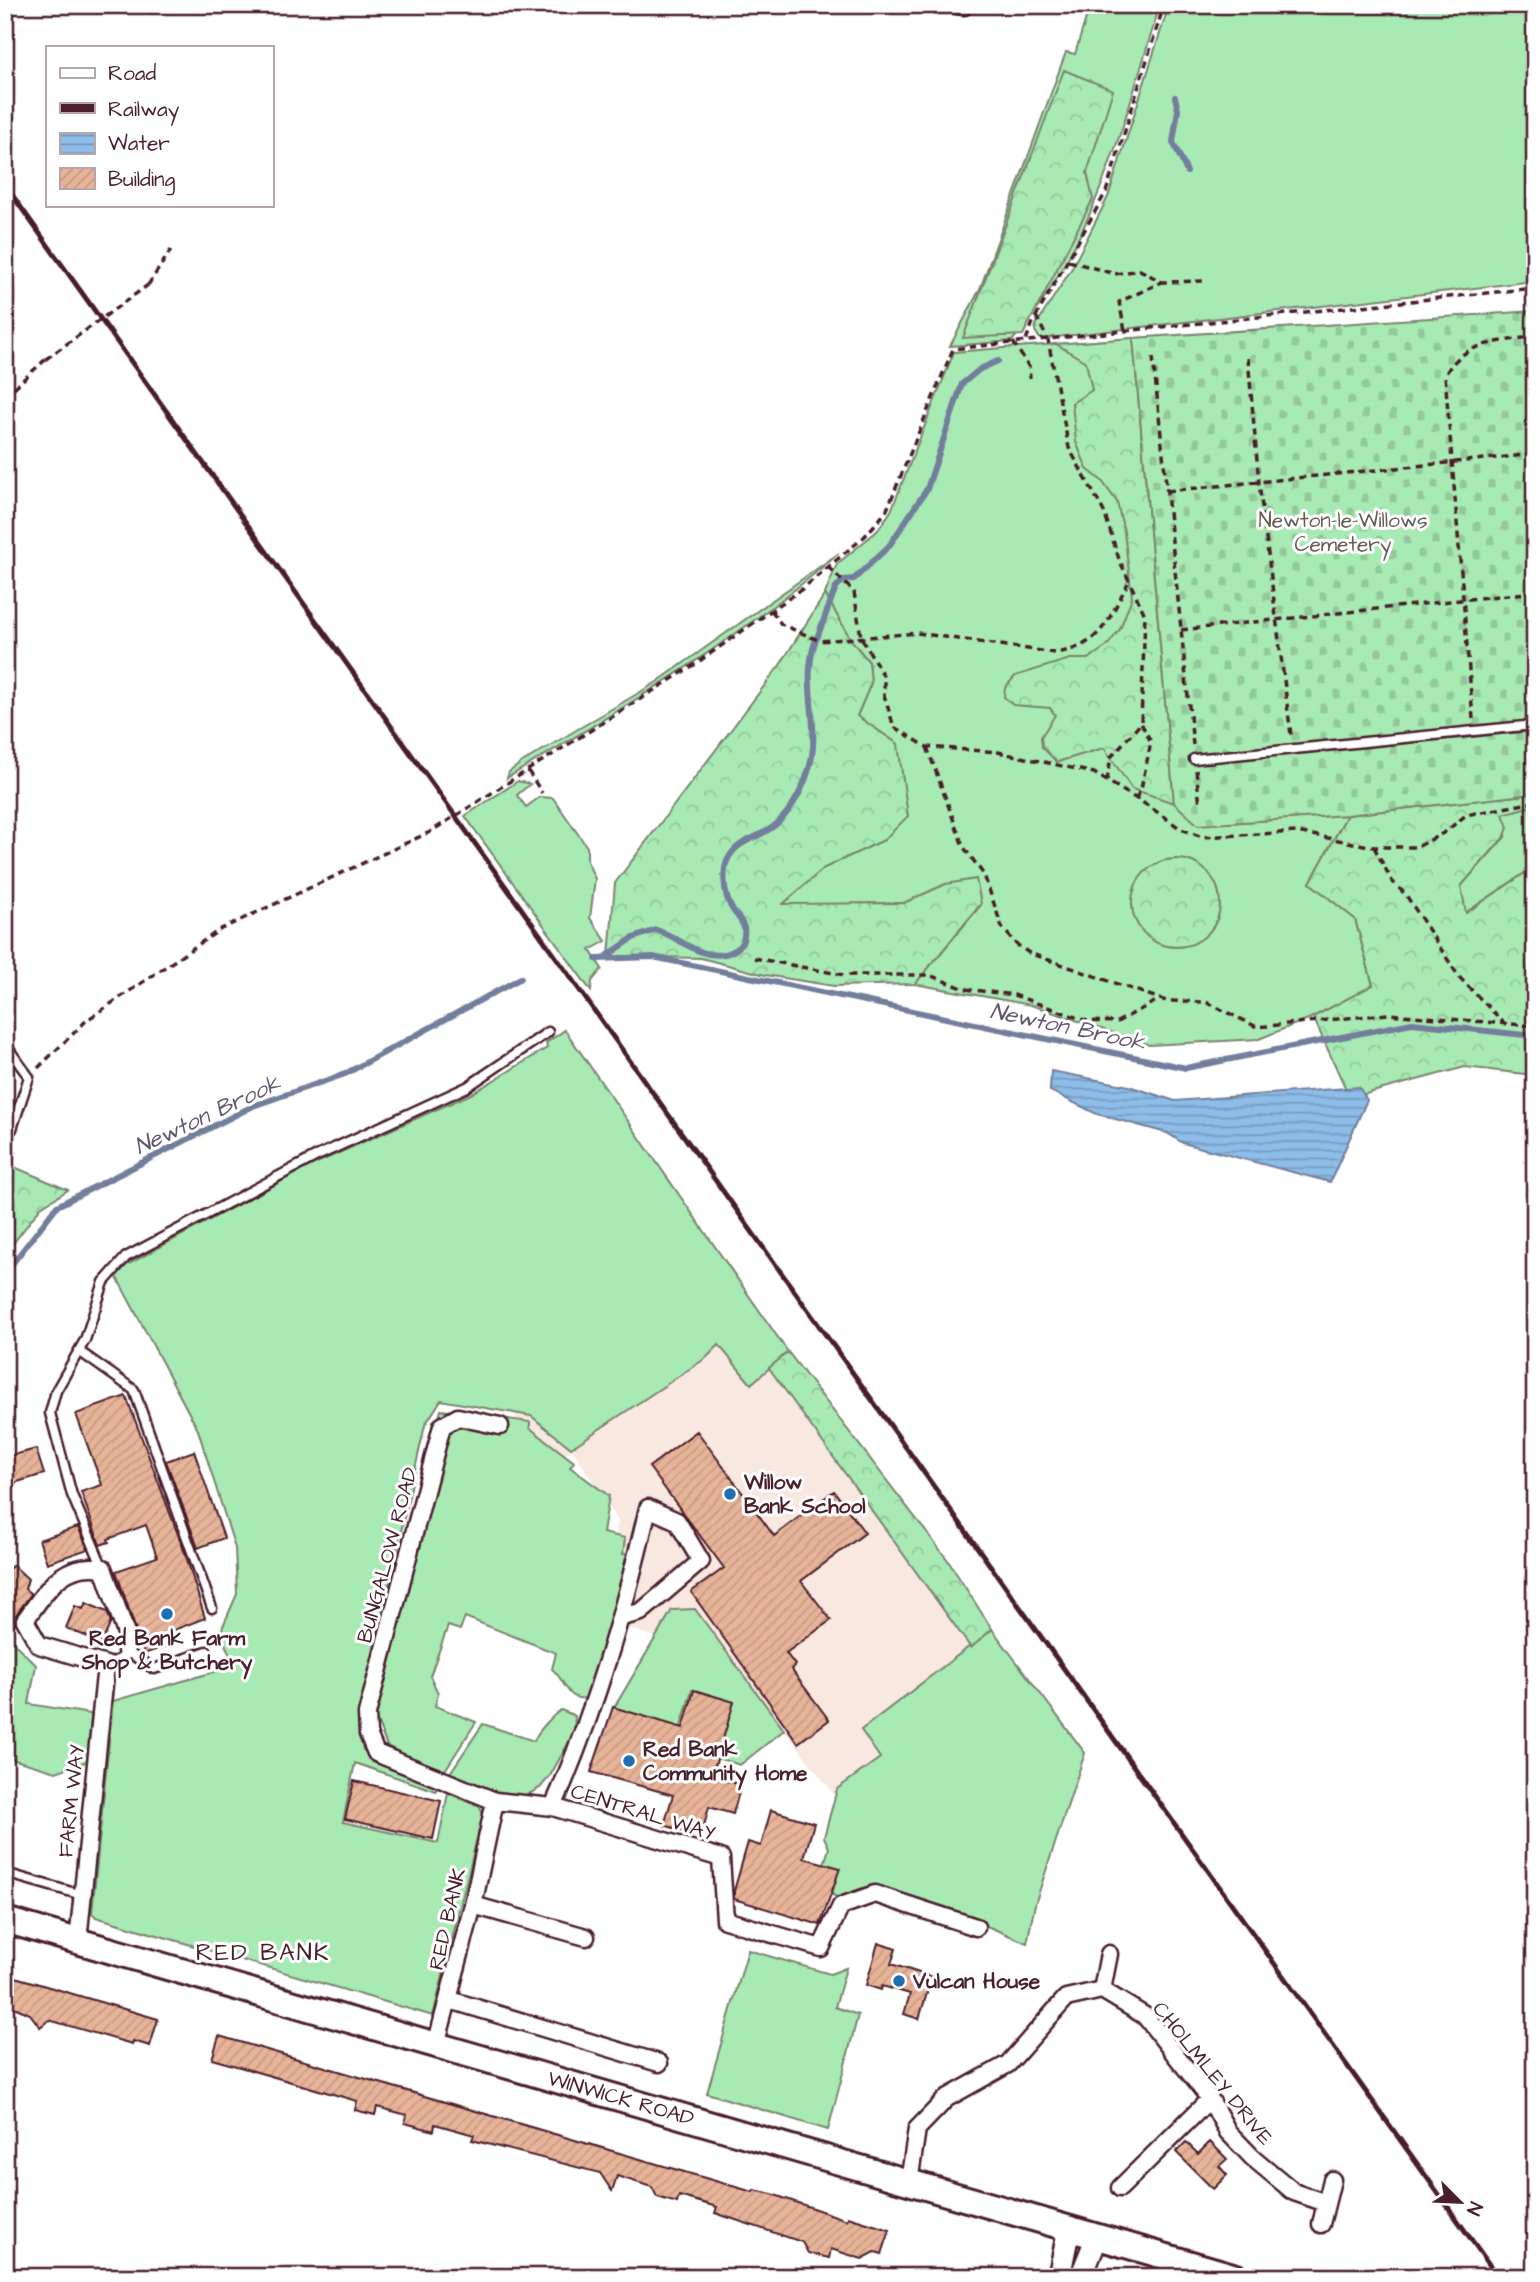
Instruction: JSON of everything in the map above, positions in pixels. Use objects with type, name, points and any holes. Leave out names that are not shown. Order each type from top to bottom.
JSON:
[{"type":"main road","name":"WINWICK ROAD","points":[[5,1920],[1236,2277]]},
{"type":"main road","points":[[1059,2277],[1069,2228]]},
{"type":"main road","points":[[1081,2277],[1097,2237]]},
{"type":"street","points":[[957,5],[964,6]]},
{"type":"street","name":"BUNGALOW ROAD","points":[[495,1801],[376,1753],[368,1734],[367,1714],[442,1426],[458,1417],[500,1426]]},
{"type":"street","points":[[553,1807],[573,1762],[622,1617],[648,1507],[677,1521],[701,1561],[641,1612],[622,1617]]},
{"type":"street","points":[[106,1665],[39,1645],[25,1620],[47,1591],[70,1569],[85,1565],[103,1568],[128,1639],[126,1651]]},
{"type":"street","name":"FARM WAY","points":[[78,1941],[106,1665]]},
{"type":"street","name":"CENTRAL WAY","points":[[495,1801],[553,1807],[721,1858],[725,1920],[821,1948],[841,1906],[875,1895],[976,1927]]},
{"type":"street","name":"RED BANK","points":[[436,2045],[473,1905],[495,1801]]},
{"type":"street","points":[[473,1905],[586,1937]]},
{"type":"street","points":[[909,2182],[917,2129],[947,2098],[1008,2064],[1066,1998],[1102,1990],[1108,1954]]},
{"type":"street","name":"CHOLMLEY DRIVE","points":[[1102,1990],[1145,2016],[1210,2099],[1228,2132],[1275,2179],[1294,2192],[1326,2203]]},
{"type":"street","points":[[450,2000],[659,2063]]},
{"type":"street","points":[[1120,2188],[1210,2099]]},
{"type":"street","points":[[1321,2224],[1332,2180]]},
{"type":"lane","points":[[1194,759],[1535,725]]},
{"type":"lane","points":[[103,1568],[72,1495],[50,1413],[56,1391],[92,1323],[104,1282],[127,1257],[317,1156],[467,1087],[548,1032]]},
{"type":"lane","points":[[5,1044],[29,1077],[12,1129],[5,1137]]},
{"type":"lane","points":[[79,1351],[134,1390],[212,1608]]},
{"type":"lane","points":[[106,1665],[126,1651],[154,1669],[207,1651]]},
{"type":"lane","points":[[5,1873],[82,1895]]},
{"type":"path","points":[[1026,340],[1036,316],[1095,215],[1111,176],[1164,5]]},
{"type":"path","points":[[5,396],[46,359],[148,285],[171,250]]},
{"type":"path","points":[[1069,261],[1115,274],[1140,271],[1162,282]]},
{"type":"path","points":[[1125,330],[1119,302],[1162,282],[1207,281]]},
{"type":"path","points":[[29,1077],[87,1020],[221,929],[398,849],[528,771],[694,665],[772,611],[864,537],[886,512],[953,349],[1535,288]]},
{"type":"path","points":[[1036,316],[1048,340],[1069,448],[1104,512],[1128,583],[1145,615],[1141,723],[1151,742],[1141,789],[1136,798]]},
{"type":"path","points":[[1474,731],[1445,375],[1454,359],[1476,346],[1535,336]]},
{"type":"path","points":[[1013,342],[1029,368],[1030,378]]},
{"type":"path","points":[[1153,357],[1200,805]]},
{"type":"path","points":[[1248,358],[1259,482],[1293,749]]},
{"type":"path","points":[[1167,491],[1535,454]]},
{"type":"path","points":[[828,566],[854,592],[862,637],[884,677],[884,695],[894,727],[927,747],[998,752],[1094,773],[1181,829],[1202,837],[1297,832],[1374,847],[1417,847],[1445,832],[1466,815],[1535,802]]},
{"type":"path","points":[[772,611],[781,624],[804,637],[820,641],[917,634],[1055,653],[1074,651],[1091,642],[1103,629],[1128,583]]},
{"type":"path","points":[[1181,630],[1535,592]]},
{"type":"path","points":[[1107,780],[1111,757],[1141,723]]},
{"type":"path","points":[[927,747],[964,846],[984,874],[1002,927],[1016,944],[1056,964],[1160,999],[1206,1002],[1257,1027],[1388,1014],[1535,1026]]},
{"type":"path","points":[[528,771],[542,793]]},
{"type":"path","points":[[1374,847],[1392,881],[1406,895],[1459,977],[1505,1024]]},
{"type":"path","points":[[754,958],[844,975],[929,975],[965,989],[1014,995],[1087,1021],[1117,1022],[1160,999]]},
{"type":"shaded area","name":"Willow Bank School","points":[[357,1190],[747,1339],[1067,1781],[874,1847],[746,1679],[685,1611],[672,1610],[656,1637],[600,1619],[618,1521],[572,1449],[551,1467]]},
{"type":"green space","points":[[1090,5],[1160,5],[1103,181],[1065,265],[1012,341],[950,346],[980,289],[1066,52],[1075,54]]},
{"type":"green space","points":[[1169,5],[1535,5],[1535,281],[1040,339],[1035,331],[1036,325],[1072,268],[1108,197]]},
{"type":"green space","points":[[1064,70],[1113,90],[1087,173],[1093,199],[1023,335],[963,338]]},
{"type":"green space","name":"Newton-le-Willows Cemetery","points":[[1535,311],[1535,794],[1347,815],[1198,825],[1174,803],[1133,338]]},
{"type":"green space","points":[[1133,338],[1174,803],[1226,823],[1347,815],[1310,883],[1355,919],[1373,986],[1313,1017],[1259,1039],[1149,1045],[1031,1005],[915,984],[981,905],[946,884],[904,903],[782,905],[824,868],[884,840],[898,744],[857,716],[871,683],[869,662],[851,640],[825,594],[837,564],[877,531],[891,511],[954,352]]},
{"type":"green space","points":[[1133,338],[1174,803],[1132,789],[1104,748],[1057,762],[1042,747],[1041,737],[1055,715],[1050,708],[1013,705],[1004,697],[1005,688],[1015,676],[1070,659],[1088,659],[1107,646],[1120,629],[1132,597],[1124,532],[1117,502],[1102,481],[1087,469],[1076,442],[1072,403],[1092,390],[1086,362],[1056,344]]},
{"type":"green space","points":[[839,553],[761,616],[720,645],[636,700],[507,778],[509,772],[521,763],[657,682]]},
{"type":"green space","points":[[825,594],[851,640],[869,662],[871,683],[857,716],[898,744],[908,816],[884,840],[824,868],[783,904],[904,903],[946,884],[976,879],[981,904],[915,984],[834,986],[765,975],[701,958],[609,956],[615,883],[780,665]]},
{"type":"green space","points":[[518,781],[530,784],[517,795],[526,807],[540,797],[553,798],[587,847],[587,861],[595,879],[590,918],[606,941],[590,950],[602,969],[592,981],[591,991],[465,816]]},
{"type":"green space","points":[[1535,794],[1535,805],[1503,814],[1508,827],[1505,836],[1461,886],[1466,913],[1535,866],[1535,1087],[1533,1075],[1465,1067],[1350,1098],[1313,1017],[1373,985],[1355,919],[1310,883],[1347,815]]},
{"type":"green space","points":[[1535,805],[1535,866],[1465,913],[1461,886],[1505,837],[1507,827],[1502,814]]},
{"type":"green space","points":[[1176,859],[1193,862],[1207,872],[1217,886],[1220,903],[1217,920],[1207,934],[1193,944],[1176,947],[1159,944],[1145,934],[1135,920],[1132,903],[1135,886],[1145,872],[1159,862]]},
{"type":"green space","points":[[565,1030],[788,1352],[751,1384],[719,1345],[706,1358],[571,1448],[531,1416],[441,1400],[425,1425],[358,1722],[363,1750],[438,1784],[436,1791],[355,1763],[343,1822],[438,1843],[448,1793],[479,1806],[483,1814],[433,2016],[96,1917],[92,1913],[113,1701],[235,1666],[220,1633],[237,1594],[235,1548],[198,1430],[114,1272],[305,1168],[471,1094],[547,1048],[546,1043]]},
{"type":"green space","points":[[5,1163],[68,1190],[41,1207],[5,1254]]},
{"type":"green space","points":[[788,1352],[947,1559],[992,1629],[971,1648],[769,1368]]},
{"type":"green space","points":[[441,1410],[530,1422],[530,1428],[574,1462],[570,1467],[609,1496],[603,1533],[625,1538],[623,1554],[627,1554],[592,1696],[578,1698],[568,1691],[552,1669],[556,1653],[465,1617],[460,1630],[448,1626],[430,1676],[438,1693],[435,1706],[476,1722],[442,1775],[387,1746],[374,1714],[386,1617]]},
{"type":"green space","points":[[695,1609],[784,1730],[740,1765],[717,1758],[733,1702],[692,1690],[676,1743],[653,1747],[660,1721],[614,1708],[672,1610]]},
{"type":"green space","points":[[992,1629],[1085,1753],[1035,1904],[1027,1943],[982,1924],[869,1891],[864,1907],[832,1895],[839,1869],[824,1864],[829,1848],[824,1837],[837,1789],[880,1758],[861,1730]]},
{"type":"green space","points":[[9,1638],[36,1665],[29,1704],[97,1715],[91,1760],[56,1772],[5,1757],[5,1642]]},
{"type":"green space","points":[[561,1710],[575,1716],[574,1733],[550,1776],[540,1788],[525,1796],[506,1798],[448,1776],[483,1724],[534,1741],[546,1724]]},
{"type":"green space","points":[[748,1950],[830,1974],[846,1968],[835,2007],[858,2015],[828,2130],[707,2093]]},
{"type":"water","points":[[1051,1071],[1129,1086],[1175,1101],[1359,1087],[1367,1100],[1330,1182],[1183,1143],[1167,1133],[1097,1114],[1050,1091]]},
{"type":"building","points":[[126,1396],[185,1553],[205,1618],[174,1630],[178,1642],[144,1654],[116,1571],[157,1557],[146,1525],[108,1539],[109,1542],[100,1545],[81,1492],[102,1485],[76,1414]]},
{"type":"building","points":[[697,1431],[774,1536],[834,1491],[865,1533],[801,1581],[831,1620],[786,1653],[795,1665],[791,1669],[829,1720],[798,1743],[691,1592],[724,1568],[649,1467]]},
{"type":"building","points":[[36,1449],[44,1474],[14,1483],[6,1457]]},
{"type":"building","points":[[194,1451],[224,1538],[198,1548],[166,1461]]},
{"type":"building","points":[[78,1527],[88,1549],[47,1563],[39,1540]]},
{"type":"building","points":[[13,1565],[28,1579],[25,1589],[31,1594],[16,1615],[15,1623],[5,1634],[5,1573]]},
{"type":"building","points":[[86,1603],[107,1612],[111,1622],[102,1643],[66,1628],[75,1606],[83,1609]]},
{"type":"building","name":"Red Bank Community Home","points":[[694,1690],[734,1702],[712,1776],[741,1785],[733,1814],[709,1807],[704,1826],[693,1822],[690,1833],[664,1825],[673,1795],[591,1772],[613,1707],[683,1728]]},
{"type":"building","points":[[354,1781],[441,1801],[433,1839],[345,1819]]},
{"type":"building","name":"Red Bank Community Home","points":[[771,1810],[814,1823],[804,1858],[840,1868],[820,1925],[734,1899],[748,1842],[761,1846]]},
{"type":"building","name":"Vulcan House","points":[[878,1943],[896,1949],[891,1964],[932,1977],[919,2019],[904,2014],[910,1994],[882,1986],[881,1990],[866,1985]]},
{"type":"building","points":[[5,1974],[158,2019],[150,2046],[133,2041],[132,2044],[49,2020],[40,2027],[30,2014],[5,2003]]},
{"type":"building","points":[[219,2036],[753,2192],[772,2194],[847,2220],[848,2217],[890,2230],[882,2254],[875,2252],[862,2259],[831,2249],[829,2258],[808,2253],[802,2242],[715,2213],[717,2207],[679,2196],[677,2203],[657,2197],[652,2187],[617,2176],[612,2191],[600,2173],[472,2140],[474,2135],[435,2124],[434,2131],[405,2123],[407,2115],[377,2107],[375,2115],[355,2110],[357,2101],[212,2059]]},
{"type":"building","points":[[1186,2142],[1198,2154],[1210,2142],[1227,2159],[1219,2166],[1227,2175],[1213,2189],[1176,2152]]},
{"type":"waterway","points":[[1175,97],[1178,110],[1173,142],[1187,172]]},
{"type":"waterway","points":[[817,638],[836,587],[844,580],[854,579],[889,546],[927,489],[962,384],[980,369],[998,361]]},
{"type":"waterway","points":[[607,956],[633,938],[656,930],[695,950],[709,954],[729,953],[739,947],[744,928],[731,908],[726,894],[726,864],[737,847],[780,821],[795,801],[805,779],[812,756],[810,674],[815,642]]},
{"type":"waterway","name":"Newton Brook","points":[[596,959],[653,957],[1186,1068],[1412,1023],[1535,1036]]},
{"type":"waterway","name":"Newton Brook","points":[[5,1273],[57,1206],[253,1106],[345,1074],[521,978]]},
{"type":"railway","points":[[5,185],[1498,2277]]},
{"type":"place","name":"Willow Bank School","points":[[730,1494]]},
{"type":"place","name":"Red Bank Farm Shop & Butchery","points":[[167,1614]]},
{"type":"place","name":"Red Bank Community Home","points":[[629,1761]]},
{"type":"place","name":"Vulcan House","points":[[899,1981]]},
{"type":"district","name":"RED BANK","points":[[263,1952]]}]
